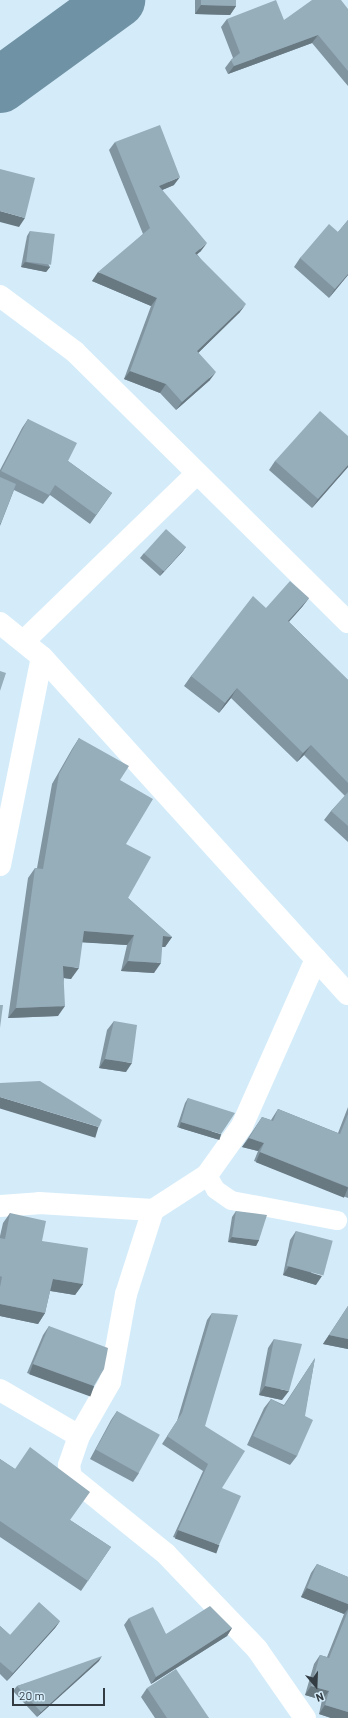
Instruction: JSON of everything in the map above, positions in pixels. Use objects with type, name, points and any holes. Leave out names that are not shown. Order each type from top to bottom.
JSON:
[{"type":"street","points":[[0,296],[75,352],[196,474],[227,499],[348,622]]},
{"type":"street","points":[[25,640],[196,474]]},
{"type":"street","points":[[0,624],[25,640],[42,657],[348,994]]},
{"type":"street","points":[[0,865],[42,657]]},
{"type":"street","points":[[0,1206],[39,1203],[153,1210],[207,1176],[242,1126],[316,959]]},
{"type":"street","points":[[153,1210],[126,1294],[110,1382],[78,1436],[69,1465],[71,1477],[166,1554],[257,1649],[305,1718]]},
{"type":"street","points":[[0,1390],[78,1436]]},
{"type":"lane","points":[[207,1176],[215,1189],[231,1200],[337,1220]]},
{"type":"building","points":[[201,0],[236,0],[236,6],[201,5]]},
{"type":"building","points":[[276,0],[284,20],[312,0],[341,0],[348,9],[348,71],[318,35],[234,66],[231,60],[240,53],[227,19]]},
{"type":"building","points":[[160,125],[180,177],[159,186],[207,243],[195,253],[246,304],[197,351],[216,372],[182,402],[166,384],[130,371],[157,298],[98,272],[150,228],[115,142]]},
{"type":"building","points":[[0,169],[35,178],[25,218],[0,211]]},
{"type":"building","points":[[348,220],[348,274],[335,289],[300,258],[329,224],[338,232]]},
{"type":"building","points":[[30,231],[55,234],[51,265],[26,262]]},
{"type":"building","points":[[320,411],[348,436],[348,465],[318,499],[275,461]]},
{"type":"building","points":[[28,419],[77,443],[68,461],[112,493],[96,515],[55,485],[49,495],[1,471]]},
{"type":"building","points":[[0,477],[16,484],[1,523],[0,523]]},
{"type":"building","points":[[166,529],[186,547],[164,572],[144,554]]},
{"type":"building","points":[[290,581],[309,598],[288,621],[348,680],[348,783],[311,745],[303,753],[237,688],[225,703],[191,676],[253,596],[266,608]]},
{"type":"building","points":[[0,671],[6,673],[0,691]]},
{"type":"building","points":[[79,738],[129,766],[120,780],[153,799],[126,844],[151,857],[128,898],[172,937],[163,936],[161,963],[128,961],[134,935],[84,931],[79,968],[63,966],[65,1006],[16,1008],[35,868],[43,869],[59,774]]},
{"type":"building","points":[[348,792],[348,826],[331,811]]},
{"type":"building","points":[[0,1005],[3,1005],[0,1028]]},
{"type":"building","points":[[114,1021],[137,1025],[132,1063],[105,1059]]},
{"type":"building","points":[[40,1081],[102,1120],[99,1127],[0,1097],[0,1083]]},
{"type":"building","points":[[188,1098],[235,1113],[221,1134],[181,1122]]},
{"type":"building","points":[[278,1109],[340,1134],[348,1114],[348,1187],[260,1152],[264,1143],[249,1138],[262,1117],[273,1121]]},
{"type":"building","points":[[236,1211],[267,1215],[259,1240],[232,1237]]},
{"type":"building","points":[[10,1213],[46,1221],[42,1241],[88,1248],[83,1284],[53,1279],[45,1313],[0,1304],[0,1287],[2,1277],[0,1276],[0,1238],[5,1239]]},
{"type":"building","points":[[296,1231],[333,1241],[323,1276],[287,1266]]},
{"type":"building","points":[[348,1306],[348,1339],[329,1335]]},
{"type":"building","points":[[212,1313],[238,1315],[205,1426],[245,1451],[222,1488],[241,1496],[219,1545],[178,1530],[208,1464],[167,1436],[182,1413]]},
{"type":"building","points":[[49,1326],[108,1348],[104,1369],[94,1386],[33,1364]]},
{"type":"building","points":[[274,1339],[302,1344],[289,1391],[265,1386]]},
{"type":"building","points":[[315,1358],[305,1416],[313,1420],[297,1456],[253,1436],[271,1399],[284,1406]]},
{"type":"building","points":[[117,1411],[160,1435],[139,1473],[96,1449]]},
{"type":"building","points":[[30,1447],[90,1492],[70,1520],[111,1547],[88,1581],[0,1521],[0,1459],[15,1469]]},
{"type":"building","points":[[317,1564],[348,1577],[348,1604],[307,1588]]},
{"type":"building","points":[[39,1602],[60,1621],[13,1673],[0,1662],[0,1626],[10,1635]]},
{"type":"building","points":[[210,1606],[232,1628],[156,1677],[129,1618],[153,1607],[166,1634]]},
{"type":"building","points":[[348,1611],[348,1712],[325,1705],[329,1691],[311,1686],[320,1655],[329,1658]]},
{"type":"building","points":[[102,1656],[41,1712],[17,1686]]},
{"type":"building","points":[[176,1669],[209,1718],[167,1718],[147,1688]]},
{"type":"waterway","points":[[0,85],[117,0]]}]
